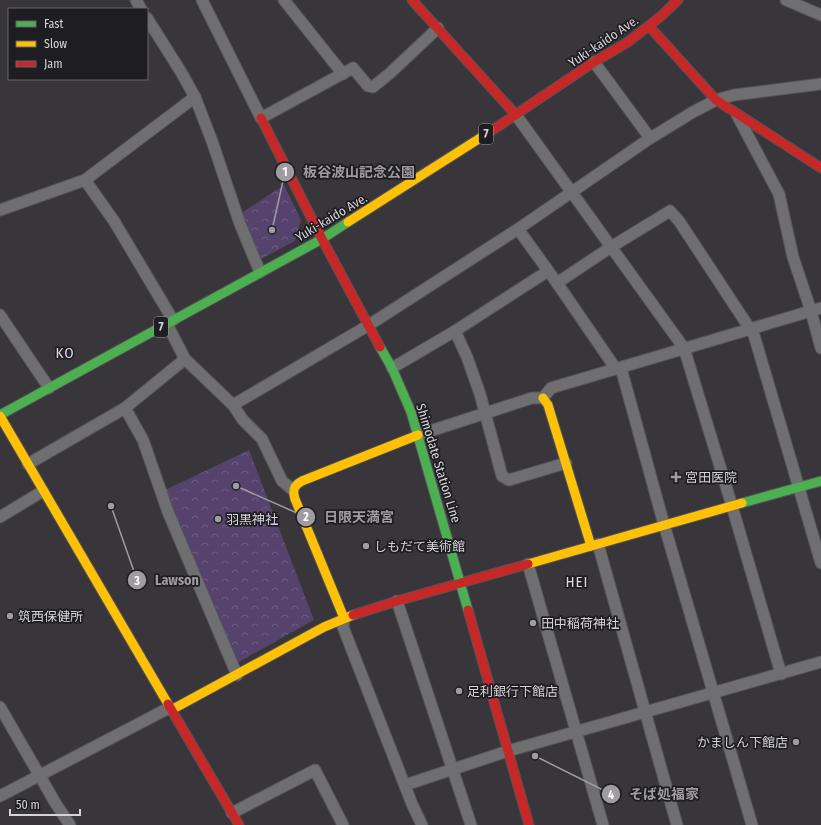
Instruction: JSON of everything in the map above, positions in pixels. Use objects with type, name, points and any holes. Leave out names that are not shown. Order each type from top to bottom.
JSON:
[{"type":"street","points":[[202,0],[261,118],[353,68],[368,86],[373,86],[389,74],[438,28]]},
{"type":"street","points":[[284,0],[343,74]]},
{"type":"street","points":[[412,0],[516,115],[684,348],[781,674]]},
{"type":"street","name":"Yuki-kaido Ave.","points":[[0,415],[322,239],[516,115],[649,26],[678,0]]},
{"type":"street","points":[[786,0],[821,15]]},
{"type":"street","points":[[148,20],[195,97],[240,224],[260,272]]},
{"type":"street","points":[[649,26],[716,100],[821,168]]},
{"type":"street","points":[[594,62],[650,138]]},
{"type":"street","points":[[232,404],[369,325],[518,229],[650,138],[693,112],[716,100],[734,95],[821,84]]},
{"type":"street","points":[[0,210],[85,180],[195,97]]},
{"type":"street","points":[[736,113],[779,194],[793,257],[816,309],[821,348]]},
{"type":"street","name":"Shimodate Station Line","points":[[261,118],[322,239],[392,368],[402,391],[418,436],[530,825]]},
{"type":"street","points":[[85,180],[114,221],[170,322],[185,359],[232,404],[243,420],[262,440],[282,481],[293,490],[297,504],[344,618],[343,627],[422,825]]},
{"type":"street","points":[[557,283],[611,247],[670,211],[679,221],[754,335],[821,563]]},
{"type":"street","points":[[518,229],[618,368],[752,825]]},
{"type":"street","points":[[392,368],[455,331],[548,271]]},
{"type":"street","points":[[543,398],[551,388],[816,309]]},
{"type":"street","points":[[0,315],[49,388]]},
{"type":"street","points":[[455,331],[467,357],[480,394],[484,414],[502,476],[509,480],[566,463]]},
{"type":"street","points":[[28,464],[125,408],[185,359]]},
{"type":"street","points":[[293,490],[294,486],[302,481],[418,436],[532,398],[543,398]]},
{"type":"street","points":[[543,398],[548,405],[594,545],[645,712],[677,825]]},
{"type":"street","points":[[125,408],[143,440],[168,512],[237,676]]},
{"type":"street","points":[[0,415],[43,491],[173,709],[239,825]]},
{"type":"street","points":[[0,796],[165,710],[173,709],[237,676],[324,627],[344,618],[396,601],[461,584],[821,481]]},
{"type":"street","points":[[0,516],[43,491]]},
{"type":"street","points":[[528,564],[603,825]]},
{"type":"street","points":[[396,601],[471,825]]},
{"type":"street","points":[[405,785],[508,750],[577,732],[821,662]]},
{"type":"street","points":[[0,707],[56,804],[70,825]]},
{"type":"street","points":[[232,813],[314,770],[343,825]]},
{"type":"green space","points":[[284,185],[301,220],[295,241],[259,260],[240,214]]},
{"type":"green space","points":[[249,450],[314,620],[235,664],[161,492]]},
{"type":"traffic: fast","points":[[0,415],[322,239],[348,222]]},
{"type":"traffic: fast","points":[[380,347],[392,368],[411,412],[468,610]]},
{"type":"traffic: fast","points":[[742,503],[821,481]]},
{"type":"traffic: slow","points":[[348,222],[488,133]]},
{"type":"traffic: slow","points":[[543,398],[548,405],[591,546]]},
{"type":"traffic: slow","points":[[0,416],[168,704]]},
{"type":"traffic: slow","points":[[344,618],[295,499],[294,488],[302,481],[418,435]]},
{"type":"traffic: slow","points":[[528,564],[742,503]]},
{"type":"traffic: slow","points":[[173,709],[324,627],[353,615]]},
{"type":"traffic: jam","points":[[412,0],[516,115]]},
{"type":"traffic: jam","points":[[488,133],[594,62],[628,42],[660,17],[678,0]]},
{"type":"traffic: jam","points":[[649,26],[716,100],[821,168]]},
{"type":"traffic: jam","points":[[261,118],[322,239],[380,347]]},
{"type":"traffic: jam","points":[[353,615],[528,564]]},
{"type":"traffic: jam","points":[[468,610],[529,825]]},
{"type":"traffic: jam","points":[[168,704],[239,825]]},
{"type":"place","name":"板谷波山記念公園","points":[[272,230]]},
{"type":"place","name":"宮田医院","points":[[676,477]]},
{"type":"place","name":"日限天満宮","points":[[236,486]]},
{"type":"place","name":"Lawson","points":[[111,506]]},
{"type":"place","name":"羽黒神社","points":[[218,519]]},
{"type":"place","name":"しもだて美術館","points":[[366,546]]},
{"type":"place","name":"筑西保健所","points":[[10,616]]},
{"type":"place","name":"田中稲荷神社","points":[[533,623]]},
{"type":"place","name":"足利銀行下館店","points":[[459,691]]},
{"type":"place","name":"かましん下館店","points":[[796,742]]},
{"type":"place","name":"そば処福家","points":[[535,756]]},
{"type":"district","name":"KO","points":[[65,353]]},
{"type":"district","name":"HEI","points":[[577,582]]}]
